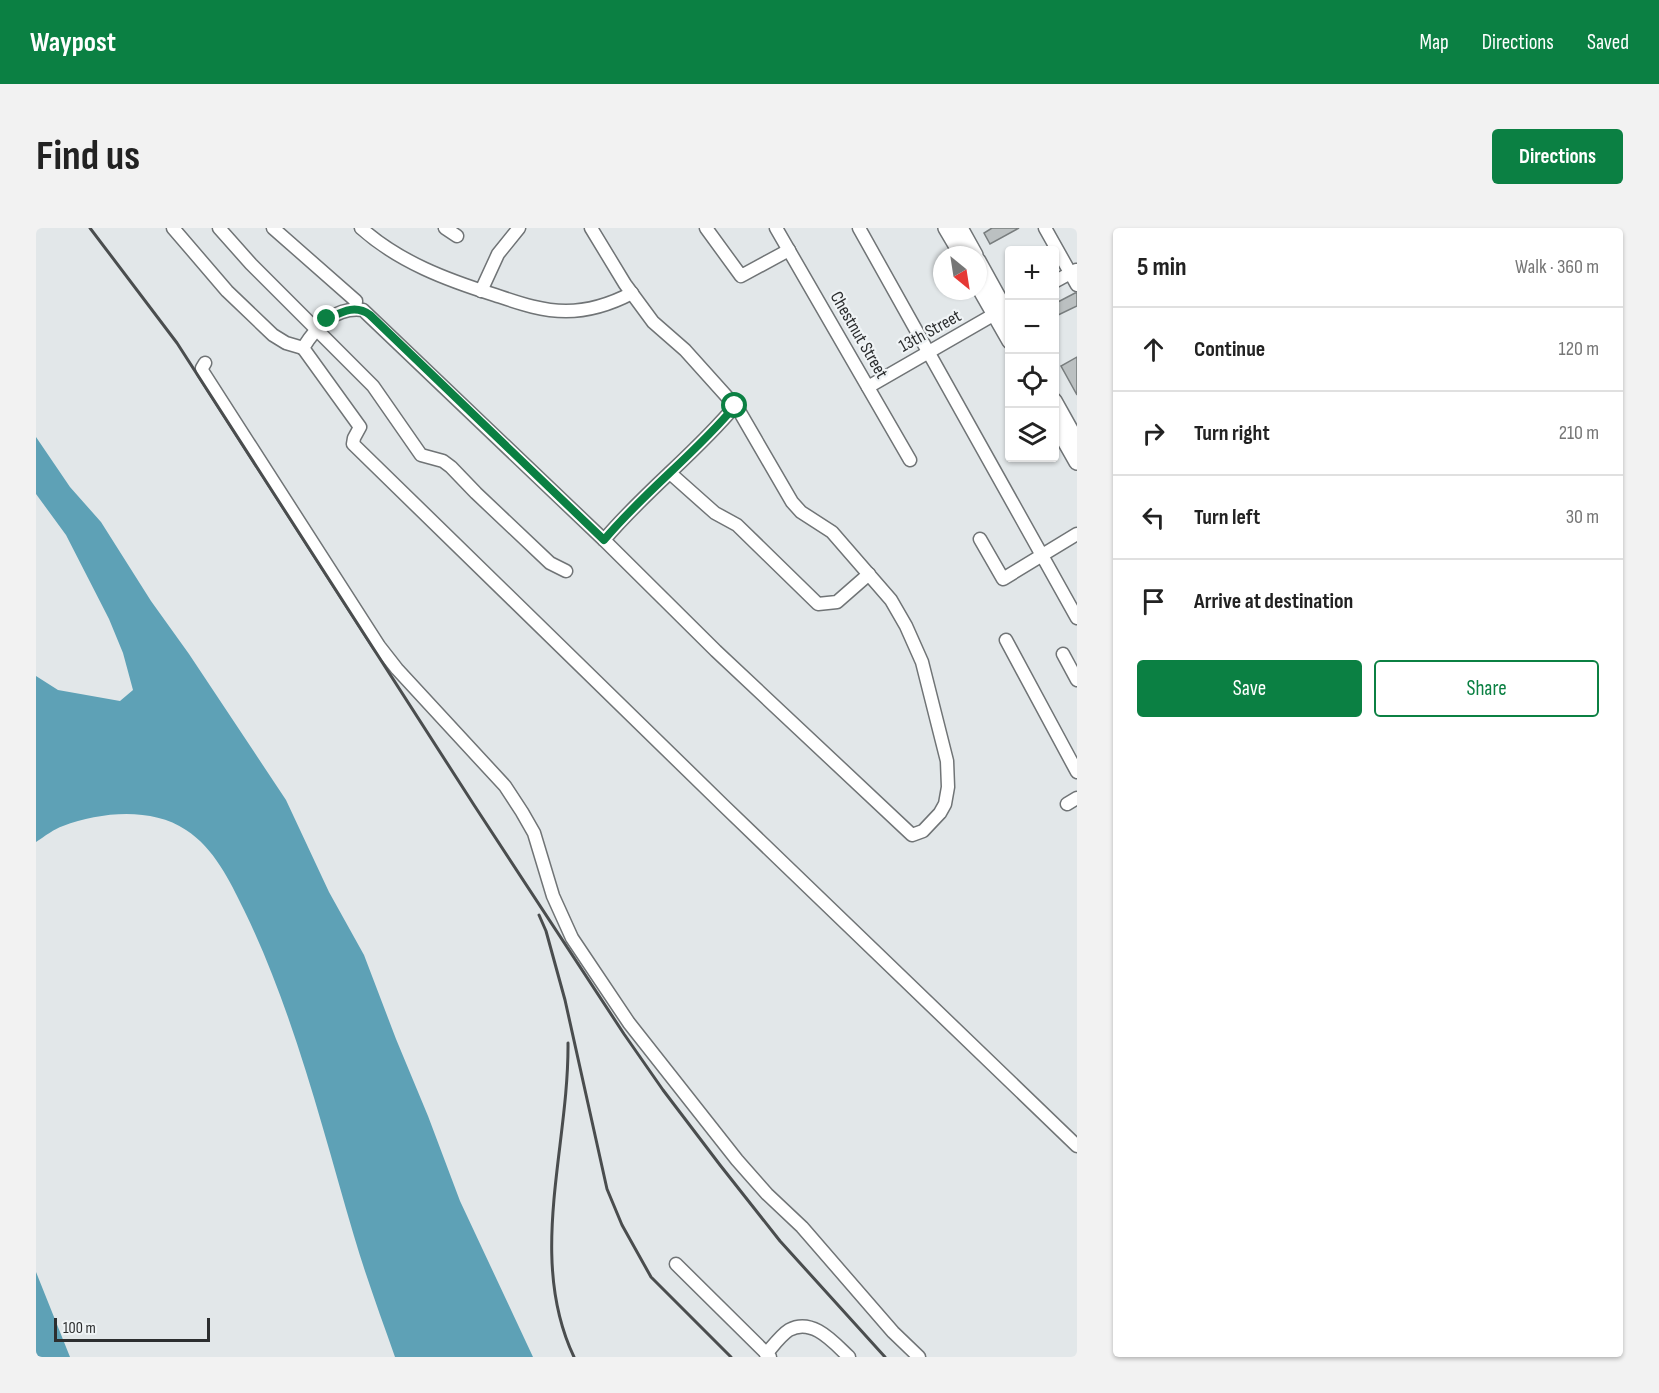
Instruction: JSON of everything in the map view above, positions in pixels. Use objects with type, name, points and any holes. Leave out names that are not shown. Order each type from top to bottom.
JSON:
[{"type":"main road","points":[[946,228],[957,246]]},
{"type":"main road","points":[[960,228],[970,246]]},
{"type":"main road","points":[[987,279],[1004,312]]},
{"type":"main road","points":[[987,294],[1004,312]]},
{"type":"main road","points":[[1058,408],[1077,442]]},
{"type":"main road","points":[[1059,431],[1077,462]]},
{"type":"street","points":[[173,228],[227,291],[273,335],[303,348],[360,427],[353,444],[1077,1146]]},
{"type":"street","points":[[219,228],[373,386],[421,455],[443,461],[452,467],[550,563],[566,571]]},
{"type":"street","points":[[273,228],[356,302],[355,309]]},
{"type":"street","points":[[361,228],[396,254],[430,272],[533,308],[567,311],[597,308],[632,293]]},
{"type":"street","points":[[445,228],[457,236]]},
{"type":"street","points":[[481,291],[498,254],[519,228]]},
{"type":"street","points":[[303,348],[315,329],[327,319],[355,309],[363,310],[370,315],[716,651],[912,836],[923,831],[945,804],[948,787],[947,761],[922,662],[906,626],[891,600],[832,532],[801,512],[792,502],[760,443],[735,406],[685,350],[653,322],[591,228]]},
{"type":"street","points":[[706,228],[741,276],[789,250]]},
{"type":"street","name":"Chestnut Street","points":[[776,228],[910,460]]},
{"type":"street","points":[[859,228],[1077,618]]},
{"type":"street","points":[[1045,228],[1074,272],[1077,285]]},
{"type":"street","points":[[1059,280],[1074,272]]},
{"type":"street","name":"13th Street","points":[[868,387],[1004,312]]},
{"type":"street","points":[[205,363],[202,368],[203,372],[379,646],[397,669],[505,786],[522,812],[534,833],[553,896],[572,938],[629,1023],[737,1160],[767,1194],[802,1227],[893,1332],[919,1357]]},
{"type":"street","points":[[604,540],[632,509],[719,426],[735,406]]},
{"type":"street","points":[[670,473],[715,513],[737,525],[818,604],[837,602],[869,574]]},
{"type":"street","points":[[980,539],[1003,579],[1077,534]]},
{"type":"street","points":[[1006,640],[1077,772]]},
{"type":"street","points":[[1063,654],[1077,680]]},
{"type":"street","points":[[676,1264],[768,1355],[788,1331],[806,1327],[825,1334],[849,1357]]},
{"type":"water","points":[[36,437],[70,487],[101,522],[151,601],[286,800],[329,892],[364,955],[460,1201],[533,1357],[395,1357],[359,1251],[306,1071],[278,989],[233,888],[205,846],[186,830],[172,823],[142,815],[126,814],[78,821],[56,829],[36,842],[36,676],[58,690],[120,701],[133,690],[123,653],[109,619],[66,535],[36,494]]},
{"type":"water","points":[[36,1272],[70,1357],[36,1357]]},
{"type":"building","points":[[992,228],[1019,228],[990,244],[984,233]]},
{"type":"building","points":[[1077,293],[1077,306],[1059,315],[1059,301]]},
{"type":"building","points":[[1077,357],[1077,395],[1061,366]]},
{"type":"railway","points":[[90,228],[177,343],[474,805],[663,1090],[780,1241],[885,1357]]},
{"type":"railway","points":[[539,915],[546,931],[565,1000],[607,1189],[622,1225],[651,1277],[731,1357]]},
{"type":"railway","points":[[568,1043],[567,1082],[552,1242],[553,1281],[560,1319],[574,1357]]},
{"type":"route","points":[[327,319],[341,312],[355,309],[363,310],[370,315],[604,540],[632,509],[719,426],[735,406]]}]
